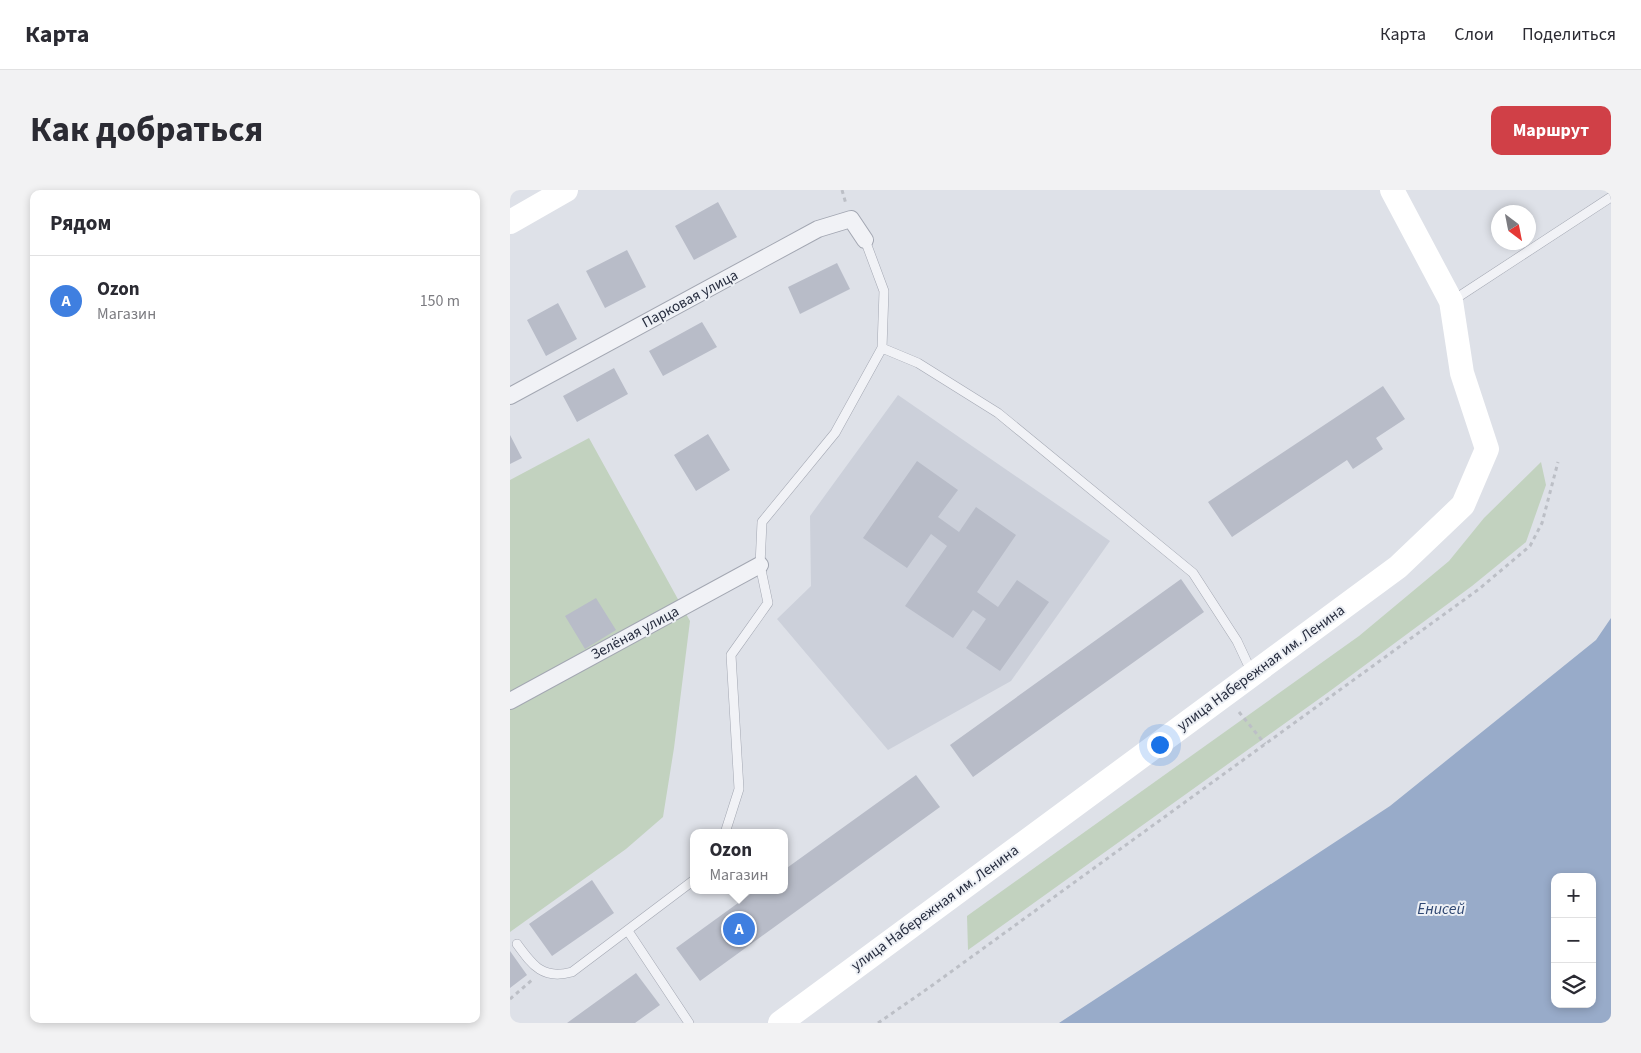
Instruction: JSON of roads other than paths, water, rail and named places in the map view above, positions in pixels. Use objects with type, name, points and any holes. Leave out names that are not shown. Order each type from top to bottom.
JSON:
[{"type":"street","points":[[510,222],[566,190]]},
{"type":"street","name":"улица Набережная им. Ленина","points":[[780,1023],[1398,567],[1463,505],[1487,449],[1462,374],[1451,301],[1392,190]]},
{"type":"street","name":"Парковая улица","points":[[510,396],[818,229],[851,219],[864,240]]},
{"type":"street","name":"Зелёная улица","points":[[510,701],[760,565]]},
{"type":"lane","points":[[1451,301],[1611,197]]},
{"type":"lane","points":[[726,829],[739,789],[731,655],[768,603],[760,565],[762,522],[835,433],[882,348],[884,291],[864,240]]},
{"type":"lane","points":[[882,348],[918,363],[998,413],[1193,573],[1237,641],[1252,674]]},
{"type":"lane","points":[[517,944],[534,965],[541,970],[558,976],[572,972],[690,883]]},
{"type":"lane","points":[[628,931],[689,1023]]},
{"type":"water","name":"Енисей","points":[[1611,618],[1611,1023],[1059,1023],[1390,806],[1596,640]]},
{"type":"place","name":"Ozon","points":[[739,929]]}]
